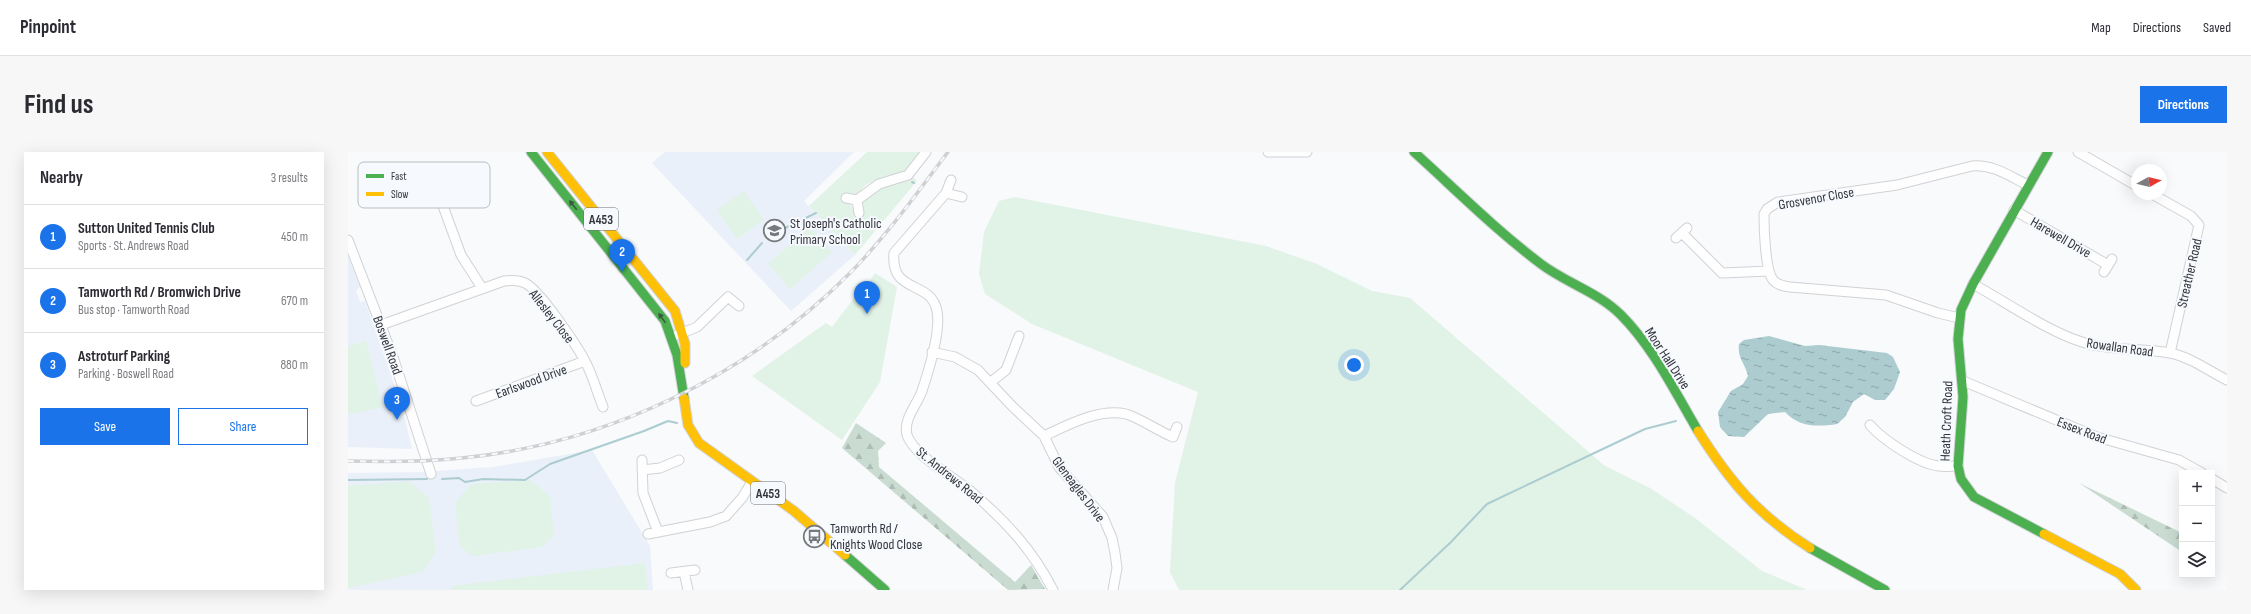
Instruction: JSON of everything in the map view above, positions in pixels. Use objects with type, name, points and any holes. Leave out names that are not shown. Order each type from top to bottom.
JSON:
[{"type":"street","name":"A453","points":[[531,152],[665,321],[672,336],[681,381],[685,414],[692,433],[708,451],[752,482],[831,542],[885,590]]},
{"type":"street","name":"A453","points":[[547,152],[675,311],[683,333],[686,357],[681,381]]},
{"type":"street","points":[[846,198],[856,200],[879,184],[908,174],[926,152]]},
{"type":"street","points":[[1268,152],[1307,152]]},
{"type":"street","name":"Moor Hall Drive","points":[[1414,152],[1542,265],[1571,284],[1596,296],[1620,315],[1655,362],[1716,457],[1749,500],[1786,532],[1885,590]]},
{"type":"street","name":"Heath Croft Road","points":[[2048,152],[1973,284],[1965,299],[1959,318],[1958,339],[1963,381],[1963,413],[1958,466],[1962,483],[1974,496],[2120,574],[2136,590]]},
{"type":"street","points":[[2078,152],[2131,183]]},
{"type":"street","name":"Grosvenor Close","points":[[1769,270],[1764,214],[1767,209],[1778,202],[1897,185],[1983,165],[1996,168],[2028,185]]},
{"type":"street","name":"St. Andrews Road","points":[[951,180],[946,192],[894,254],[895,272],[900,280],[926,292],[935,304],[937,329],[922,390],[906,427],[910,442],[923,455],[972,492],[1025,543],[1042,567],[1053,590]]},
{"type":"street","points":[[946,192],[962,198]]},
{"type":"street","points":[[856,200],[859,213]]},
{"type":"street","name":"Streather Road","points":[[2163,200],[2191,216],[2199,225],[2170,353]]},
{"type":"street","points":[[444,208],[461,255],[482,288]]},
{"type":"street","name":"Harewell Drive","points":[[2014,210],[2108,265]]},
{"type":"street","points":[[1682,233],[1722,273],[1769,270],[1773,280],[1783,286],[1886,294],[1938,313],[1959,318]]},
{"type":"street","name":"Boswell Road","points":[[348,240],[381,325],[431,474]]},
{"type":"street","name":"Allesley Close","points":[[381,325],[482,288],[510,280],[525,283],[531,287],[585,361],[599,405]]},
{"type":"street","name":"Rowallan Road","points":[[1973,284],[2054,329],[2082,342],[2110,348],[2170,353],[2184,358],[2227,380]]},
{"type":"street","points":[[672,336],[697,328],[728,297],[739,306]]},
{"type":"street","points":[[991,382],[1006,370],[1019,336]]},
{"type":"street","name":"Gleneagles Drive","points":[[932,352],[963,360],[978,370],[991,382],[1010,404],[1044,436],[1060,468],[1103,517],[1112,538],[1115,553],[1117,568],[1113,590]]},
{"type":"street","name":"Earlswood Drive","points":[[476,400],[585,361]]},
{"type":"street","name":"Essex Road","points":[[1963,381],[2097,437],[2179,460],[2197,470]]},
{"type":"street","points":[[1044,436],[1086,418],[1118,414],[1135,418],[1157,431],[1173,437],[1176,427]]},
{"type":"street","points":[[1870,425],[1880,437],[1904,452],[1937,466],[1958,466]]},
{"type":"street","points":[[642,460],[644,498],[653,533],[710,522],[726,516],[742,498],[752,482]]},
{"type":"street","points":[[642,470],[660,468],[679,460]]},
{"type":"street","points":[[2215,481],[2227,488]]},
{"type":"street","points":[[671,573],[695,570]]},
{"type":"street","points":[[684,572],[688,590]]},
{"type":"shaded area","name":"St Joseph's Catholic Primary School","points":[[665,152],[854,152],[804,201],[855,255],[791,311],[652,163]]},
{"type":"shaded area","points":[[348,256],[360,287],[356,290],[360,302],[365,301],[402,407],[412,449],[348,447]]},
{"type":"shaded area","points":[[592,450],[650,546],[653,590],[348,590],[348,473],[422,472],[493,467]]},
{"type":"green space","points":[[867,152],[923,152],[911,168],[867,184],[861,193],[845,202],[851,205],[854,211],[875,190],[912,176],[917,181],[855,255],[809,206]]},
{"type":"green space","points":[[744,191],[764,220],[737,239],[717,210]]},
{"type":"green space","points":[[1015,197],[1266,246],[1317,264],[1372,291],[1410,298],[1605,466],[1650,488],[1695,518],[1762,571],[1807,590],[1179,590],[1170,572],[1175,483],[1198,392],[1032,324],[985,294],[979,274],[984,232],[999,201]]},
{"type":"green space","points":[[810,227],[832,252],[790,289],[768,264]]},
{"type":"green space","points":[[875,273],[897,287],[880,382],[842,440],[752,376],[826,323],[832,327],[855,297],[858,300]]},
{"type":"green space","points":[[366,341],[383,407],[348,415],[348,346]]},
{"type":"green space","points":[[856,423],[886,443],[878,451],[879,467],[1015,582],[1031,565],[1045,589],[1008,590],[842,448]]},
{"type":"green space","points":[[530,480],[550,496],[554,535],[542,547],[473,556],[460,547],[455,503],[471,484]]},
{"type":"green space","points":[[409,481],[429,498],[436,552],[423,572],[348,588],[348,486]]},
{"type":"green space","points":[[2079,483],[2179,532],[2179,550]]},
{"type":"green space","points":[[645,563],[648,590],[451,590],[451,586]]},
{"type":"water","points":[[1769,336],[1805,346],[1819,345],[1887,353],[1893,357],[1900,372],[1894,389],[1885,400],[1875,400],[1864,394],[1853,402],[1845,417],[1837,424],[1822,426],[1808,425],[1796,421],[1785,412],[1768,414],[1744,437],[1728,436],[1720,427],[1718,412],[1731,391],[1743,384],[1748,376],[1740,357],[1739,344],[1744,340]]},
{"type":"waterway","points":[[767,238],[773,231],[781,232],[787,227],[816,213]]},
{"type":"waterway","points":[[747,260],[762,243]]},
{"type":"waterway","points":[[442,479],[459,478],[465,482],[483,479],[525,480],[550,464],[668,421],[677,423]]},
{"type":"waterway","points":[[1400,590],[1451,542],[1487,504],[1645,429],[1676,421]]},
{"type":"waterway","points":[[348,480],[427,479]]},
{"type":"railway","points":[[348,461],[391,462],[434,460],[462,458],[516,450],[569,438],[622,420],[673,398],[722,372],[768,342],[812,308],[852,271],[878,243],[948,152]]},
{"type":"traffic: fast","points":[[531,152],[665,321],[677,355],[684,398]]},
{"type":"traffic: fast","points":[[1414,152],[1492,224],[1524,251],[1551,271],[1602,300],[1621,315],[1633,328],[1653,355],[1698,431]]},
{"type":"traffic: fast","points":[[2044,534],[1974,497],[1961,479],[1958,466],[1963,397],[1958,339],[1961,310],[1973,284],[2048,152]]},
{"type":"traffic: fast","points":[[1810,548],[1885,590]]},
{"type":"traffic: fast","points":[[845,555],[885,590]]},
{"type":"traffic: slow","points":[[547,152],[675,311],[685,344],[685,363]]},
{"type":"traffic: slow","points":[[684,398],[688,425],[699,443],[794,511],[845,555]]},
{"type":"traffic: slow","points":[[1698,431],[1722,466],[1746,496],[1775,523],[1810,548]]},
{"type":"traffic: slow","points":[[2044,534],[2120,574],[2136,590]]},
{"type":"place","name":"St Joseph's Catholic Primary School","points":[[775,231]]},
{"type":"place","name":"Tamworth Rd / Bromwich Drive","points":[[622,272]]},
{"type":"place","name":"Sutton United Tennis Club","points":[[867,314]]},
{"type":"place","name":"Astroturf Parking","points":[[397,420]]},
{"type":"place","name":"Tamworth Rd / Knights Wood Close","points":[[815,536]]}]
